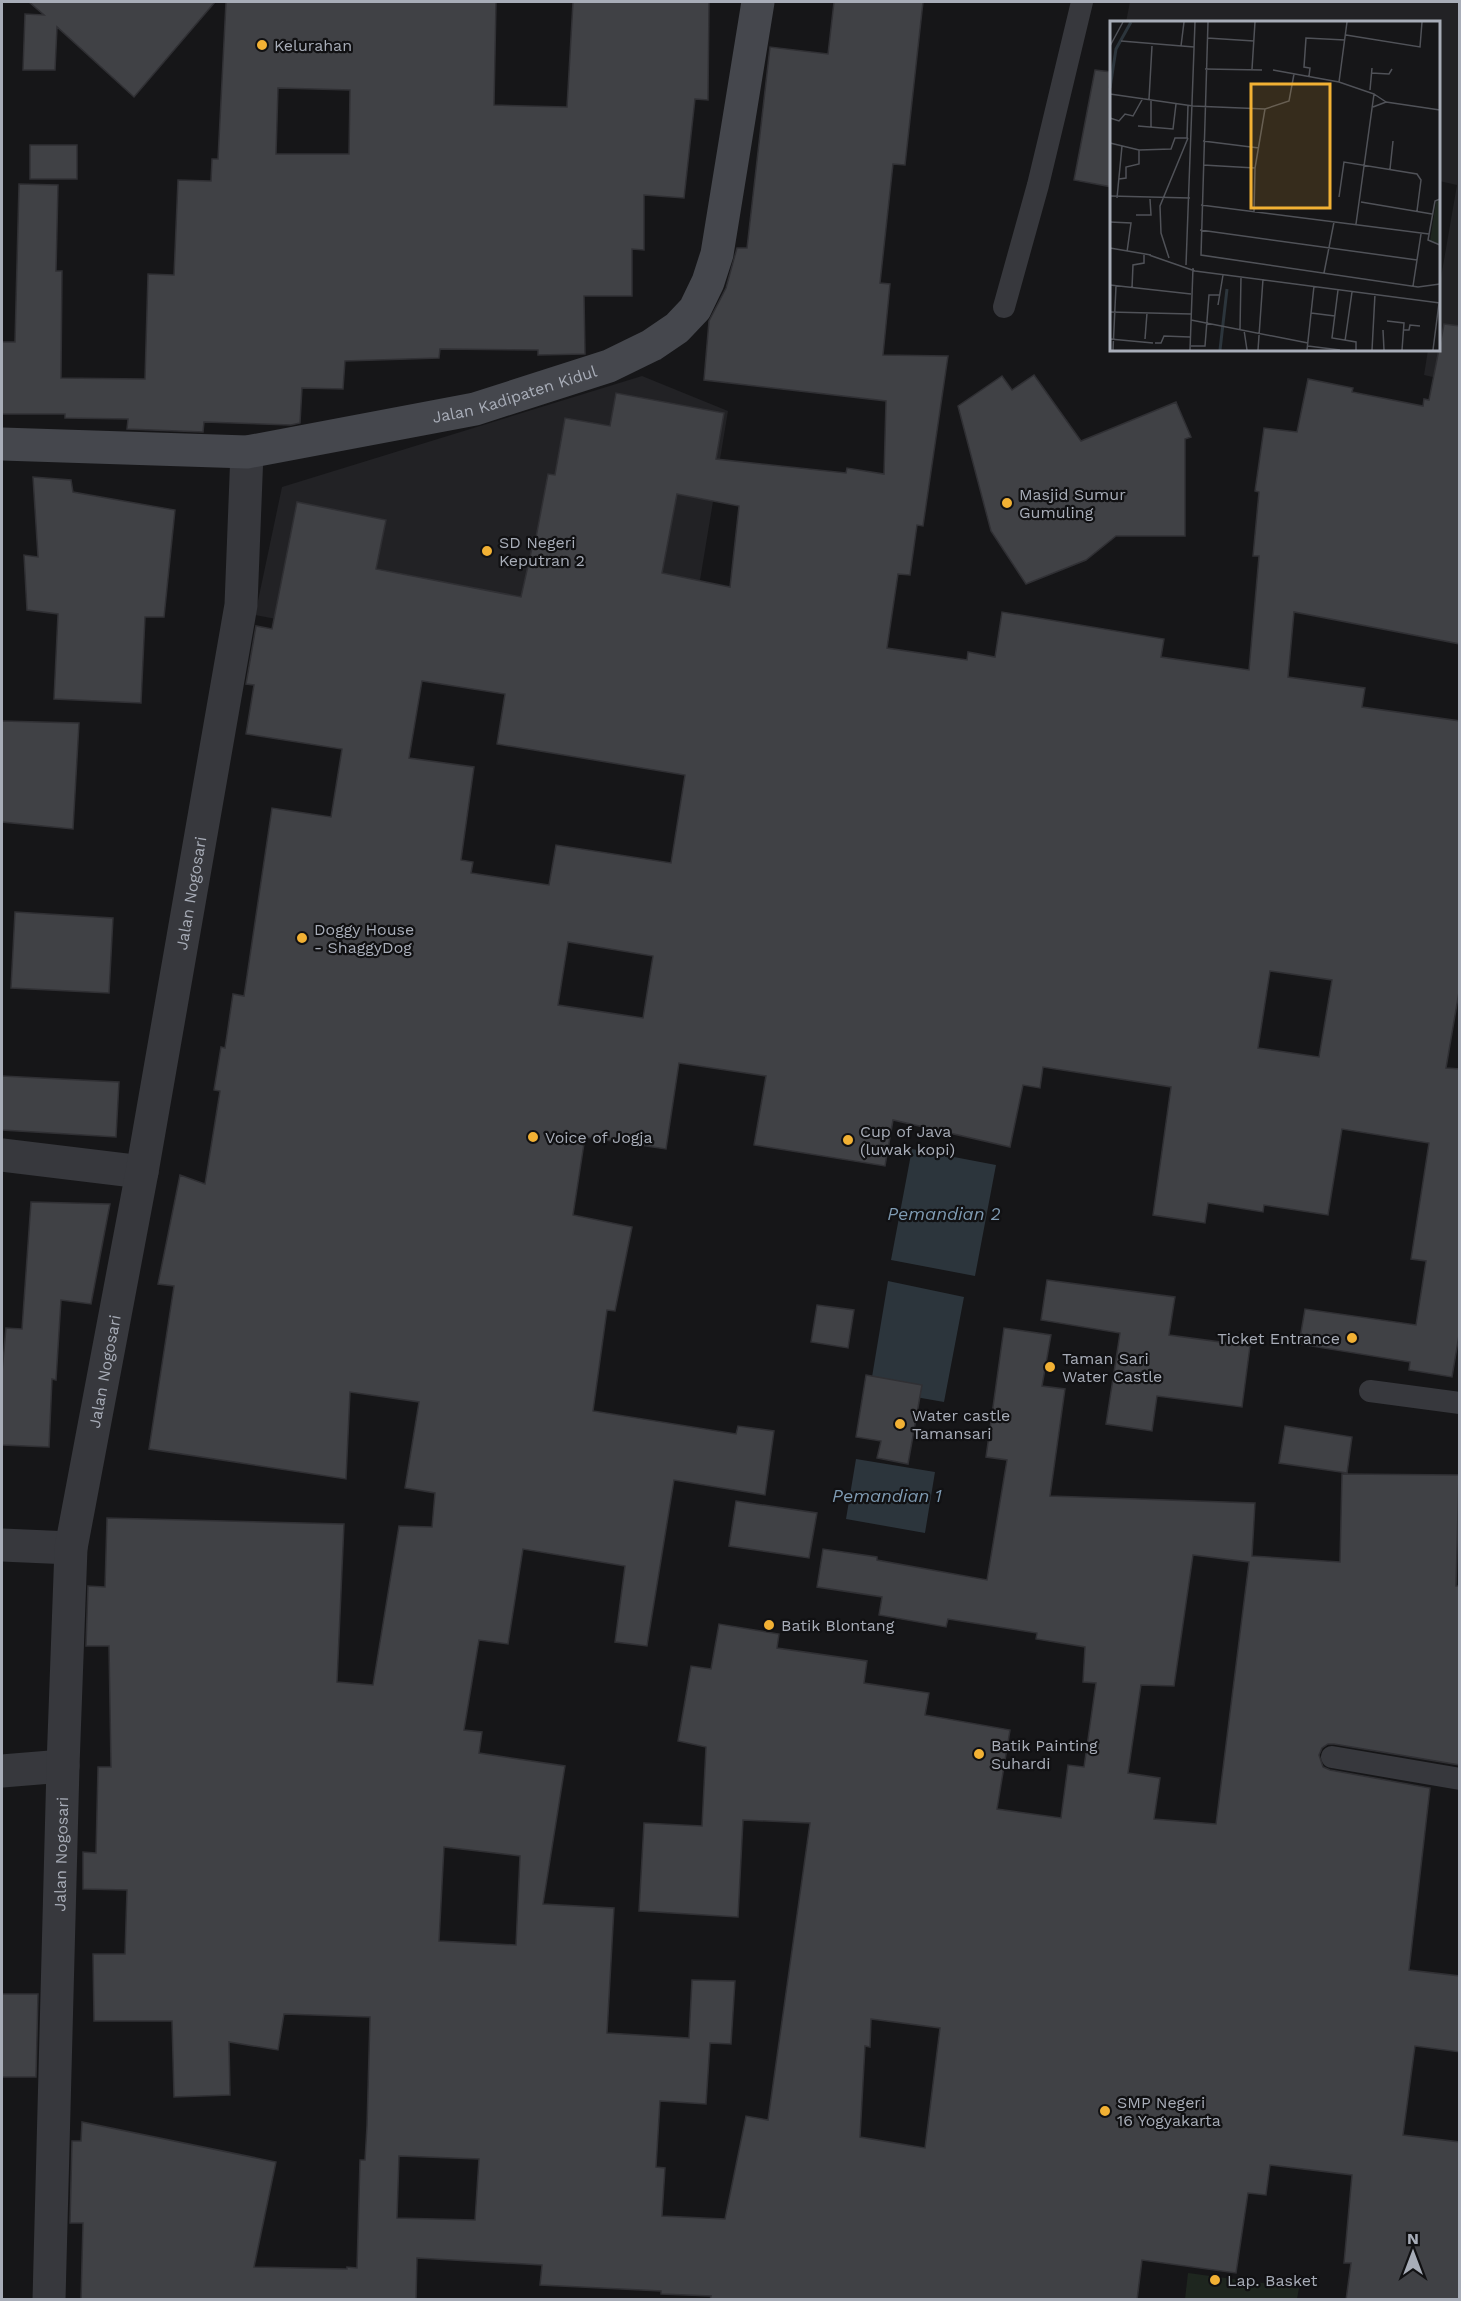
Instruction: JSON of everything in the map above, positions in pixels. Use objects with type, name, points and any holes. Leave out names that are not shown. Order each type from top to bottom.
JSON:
[{"type":"street","name":"Jalan Kadipaten Kidul","points":[[2,444],[247,452],[485,406],[609,366],[652,345],[677,328],[695,309],[708,282],[717,254],[758,2]]},
{"type":"street","name":"Jalan Nogosari","points":[[49,2300],[71,1548],[142,1172],[241,605],[247,452]]},
{"type":"street","points":[[2,1155],[142,1172]]},
{"type":"street","points":[[2,1545],[71,1548]]},
{"type":"street","points":[[2,1771],[63,1766]]},
{"type":"lane","points":[[1004,307],[1038,185],[1082,2]]},
{"type":"lane","points":[[1370,1391],[1460,1403]]},
{"type":"lane","points":[[1332,1757],[1460,1779]]},
{"type":"shaded area","points":[[1130,2],[1459,2],[1459,383],[1424,375],[1428,351],[1440,351],[1440,283],[1457,185],[1440,181],[1440,21],[1126,21]]},
{"type":"shaded area","name":"SD Negeri Keputran 2","points":[[642,376],[728,411],[681,695],[255,615],[282,487]]},
{"type":"shaded area","name":"Lap. Basket","points":[[1188,2273],[1299,2288],[1297,2299],[1185,2299]]},
{"type":"water","name":"Pemandian 2","points":[[912,1149],[996,1165],[975,1276],[891,1260]]},
{"type":"water","points":[[888,1281],[964,1297],[944,1402],[870,1389]]},
{"type":"water","name":"Pemandian 1","points":[[856,1459],[935,1472],[925,1533],[846,1519]]},
{"type":"building","points":[[29,2],[215,2],[134,97],[57,27],[55,70],[23,70],[25,14],[44,15]]},
{"type":"building","points":[[226,2],[496,2],[494,105],[567,107],[573,2],[709,2],[708,100],[695,99],[684,198],[644,195],[644,250],[632,249],[632,296],[584,296],[585,354],[538,355],[538,350],[440,349],[439,358],[345,361],[343,389],[302,388],[300,423],[291,425],[204,422],[203,432],[127,429],[128,419],[65,418],[65,414],[2,414],[2,342],[15,342],[19,184],[58,185],[56,271],[62,271],[61,378],[145,379],[148,274],[174,275],[178,180],[211,181],[212,159],[218,159]],"holes":[[[278,88],[350,90],[349,154],[276,154]]]},
{"type":"building","points":[[834,2],[923,2],[905,165],[893,164],[880,283],[890,284],[883,355],[948,356],[923,526],[917,525],[910,575],[898,574],[887,648],[967,660],[968,652],[995,657],[1002,612],[1164,639],[1161,657],[1249,670],[1259,556],[1253,556],[1259,492],[1255,491],[1264,428],[1297,432],[1308,379],[1353,388],[1352,392],[1423,406],[1424,399],[1429,400],[1444,324],[1460,326],[1460,644],[1294,612],[1288,677],[1365,688],[1362,707],[1460,721],[1460,986],[1446,1068],[1460,1069],[1460,1329],[1452,1377],[1409,1370],[1410,1362],[1299,1344],[1305,1309],[1416,1325],[1426,1261],[1411,1259],[1429,1143],[1342,1129],[1328,1215],[1264,1205],[1263,1212],[1208,1203],[1205,1223],[1153,1215],[1171,1087],[1043,1067],[1040,1088],[1023,1085],[1010,1147],[893,1120],[885,1166],[754,1145],[766,1076],[679,1063],[666,1149],[585,1137],[573,1215],[632,1227],[615,1311],[607,1310],[593,1411],[736,1434],[738,1426],[774,1431],[765,1495],[674,1480],[647,1646],[615,1642],[625,1566],[523,1549],[508,1644],[479,1640],[464,1730],[482,1732],[479,1753],[565,1766],[543,1904],[614,1908],[607,2033],[689,2038],[692,1980],[735,1981],[731,2044],[710,2043],[706,2104],[660,2101],[656,2167],[665,2168],[662,2216],[725,2219],[746,2116],[768,2120],[810,1823],[743,1820],[738,1917],[639,1911],[644,1823],[702,1826],[706,1747],[678,1741],[691,1666],[711,1669],[719,1624],[779,1634],[777,1648],[867,1661],[864,1683],[929,1693],[925,1715],[1010,1730],[997,1809],[1061,1818],[1068,1765],[1084,1767],[1096,1683],[1083,1682],[1085,1647],[1036,1639],[1037,1633],[948,1619],[946,1627],[879,1615],[882,1597],[817,1587],[823,1549],[877,1557],[877,1560],[987,1580],[1007,1460],[986,1457],[1004,1328],[1051,1335],[1042,1386],[1065,1389],[1050,1496],[1255,1503],[1252,1556],[1340,1562],[1342,1474],[1459,1475],[1456,1586],[1460,1586],[1460,1765],[1334,1744],[1328,1744],[1322,1748],[1319,1755],[1323,1767],[1330,1770],[1430,1788],[1409,1970],[1460,1976],[1460,2052],[1415,2046],[1403,2135],[1460,2142],[1460,2300],[1346,2300],[1351,2263],[1344,2263],[1352,2175],[1270,2165],[1266,2195],[1248,2193],[1236,2273],[1142,2260],[1137,2300],[710,2300],[711,2296],[661,2294],[661,2291],[540,2285],[542,2265],[417,2258],[416,2300],[81,2300],[83,2223],[70,2223],[72,2141],[81,2141],[82,2122],[276,2162],[254,2267],[357,2268],[360,2160],[365,2160],[367,2126],[370,2017],[284,2014],[278,2050],[229,2042],[230,2095],[174,2097],[172,2021],[94,2021],[93,1954],[125,1954],[127,1890],[83,1889],[83,1852],[96,1853],[98,1767],[111,1767],[109,1646],[86,1646],[88,1586],[105,1587],[107,1518],[344,1524],[337,1682],[373,1685],[399,1526],[432,1527],[435,1493],[405,1488],[419,1402],[350,1392],[346,1479],[149,1449],[174,1286],[158,1284],[180,1175],[205,1184],[220,1091],[214,1090],[221,1047],[225,1048],[233,994],[244,996],[272,808],[331,817],[342,749],[246,734],[254,685],[246,684],[256,626],[272,629],[297,502],[386,520],[376,569],[521,597],[532,548],[534,548],[548,474],[555,475],[565,418],[610,426],[616,393],[724,413],[716,459],[846,473],[847,468],[884,474],[886,401],[704,380],[709,321],[726,288],[737,248],[747,248],[770,47],[828,54]],"holes":[[[677,494],[739,506],[730,587],[662,573]],[[422,681],[505,694],[497,744],[685,775],[671,863],[556,845],[549,885],[471,873],[473,862],[461,860],[474,767],[409,758]],[[568,942],[653,956],[643,1018],[558,1005]],[[1270,971],[1332,980],[1319,1057],[1258,1048]],[[1193,1555],[1249,1562],[1216,1824],[1154,1819],[1160,1778],[1128,1773],[1141,1685],[1174,1686]],[[444,1847],[520,1856],[516,1945],[439,1941]],[[871,2019],[940,2028],[925,2148],[860,2137],[865,2046],[870,2047]],[[399,2156],[479,2159],[475,2220],[397,2218]]]},
{"type":"building","points":[[1095,70],[1110,72],[1110,187],[1074,180]]},
{"type":"building","points":[[30,145],[77,145],[77,179],[30,179]]},
{"type":"building","points":[[1034,375],[1081,441],[1176,402],[1191,437],[1185,439],[1185,536],[1116,536],[1086,560],[1026,584],[991,531],[958,406],[1002,376],[1012,390]]},
{"type":"building","points":[[33,477],[71,480],[73,492],[175,510],[164,617],[145,617],[141,703],[54,699],[58,614],[27,610],[24,555],[38,557]]},
{"type":"building","points":[[2,721],[79,723],[73,829],[2,822]]},
{"type":"building","points":[[15,912],[113,918],[109,993],[11,988]]},
{"type":"building","points":[[2,1076],[119,1082],[116,1137],[2,1130]]},
{"type":"building","points":[[31,1202],[110,1204],[91,1304],[61,1300],[56,1380],[52,1379],[49,1447],[2,1445],[2,1372],[6,1328],[22,1329]]},
{"type":"building","points":[[1047,1280],[1175,1297],[1169,1335],[1250,1346],[1242,1407],[1157,1396],[1152,1431],[1106,1424],[1120,1333],[1041,1320]]},
{"type":"building","points":[[817,1305],[854,1310],[848,1348],[811,1342]]},
{"type":"building","points":[[866,1375],[922,1385],[908,1464],[877,1458],[881,1441],[856,1437]]},
{"type":"building","points":[[1285,1426],[1352,1437],[1347,1473],[1279,1463]]},
{"type":"building","points":[[736,1501],[817,1513],[809,1558],[729,1546]]},
{"type":"building","points":[[2,1994],[38,1994],[36,2077],[2,2077]]},
{"type":"place","name":"Kelurahan","points":[[262,45]]},
{"type":"place","name":"Masjid Sumur Gumuling","points":[[1007,503]]},
{"type":"place","name":"SD Negeri Keputran 2","points":[[487,551]]},
{"type":"place","name":"Doggy House - ShaggyDog","points":[[302,938]]},
{"type":"place","name":"Voice of Jogja","points":[[533,1137]]},
{"type":"place","name":"Cup of Java (luwak kopi)","points":[[848,1140]]},
{"type":"place","name":"Ticket Entrance","points":[[1352,1338]]},
{"type":"place","name":"Taman Sari Water Castle","points":[[1050,1367]]},
{"type":"place","name":"Water castle Tamansari","points":[[900,1424]]},
{"type":"place","name":"Batik Blontang","points":[[769,1625]]},
{"type":"place","name":"Batik Painting Suhardi","points":[[979,1754]]},
{"type":"place","name":"SMP Negeri 16 Yogyakarta","points":[[1105,2111]]},
{"type":"place","name":"Lap. Basket","points":[[1215,2280]]}]
